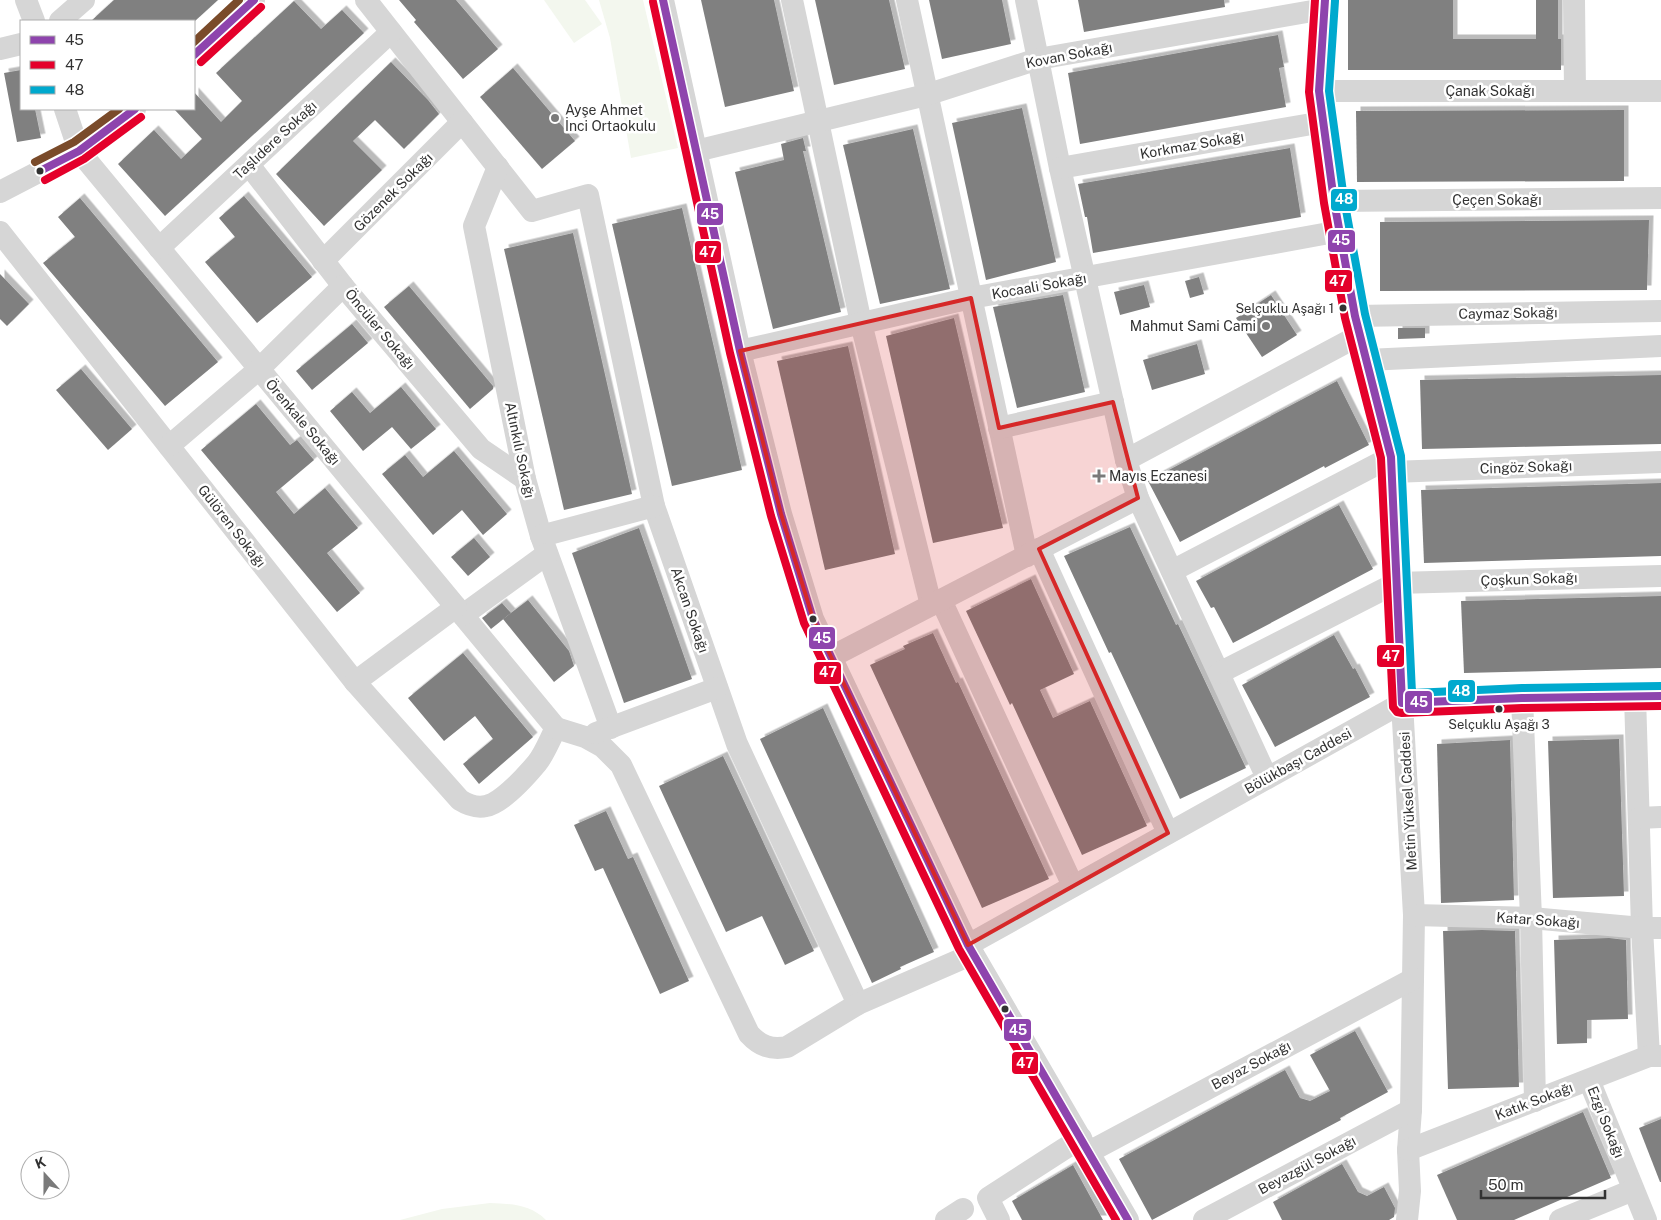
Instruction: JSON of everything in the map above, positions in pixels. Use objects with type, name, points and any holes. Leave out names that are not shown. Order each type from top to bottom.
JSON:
[{"type":"street","points":[[26,0],[34,20]]},
{"type":"street","points":[[61,20],[84,0]]},
{"type":"street","points":[[195,54],[254,0]]},
{"type":"street","points":[[366,0],[498,167]]},
{"type":"street","points":[[663,0],[740,351],[781,514],[813,619],[970,950],[1128,1220]]},
{"type":"street","points":[[792,0],[861,323],[936,603],[1073,886]]},
{"type":"street","points":[[906,0],[999,428],[1033,553],[1168,833]]},
{"type":"street","points":[[1026,0],[1060,168],[1126,460],[1138,498],[1267,778]]},
{"type":"street","points":[[1574,0],[1575,91]]},
{"type":"street","name":"Kovan Sokağı","points":[[696,151],[926,95],[1038,59],[1324,4]]},
{"type":"street","name":"Metin Yüksel Caddesi","points":[[1324,4],[1319,91],[1334,201],[1358,326],[1391,465],[1414,915],[1411,1110],[1408,1150],[1410,1191],[1407,1220]]},
{"type":"street","name":"Taşlıdere Sokağı","points":[[160,248],[391,32]]},
{"type":"street","points":[[0,50],[20,44]]},
{"type":"street","name":"Çanak Sokağı","points":[[1319,91],[1661,91]]},
{"type":"street","name":"Örenkale Sokağı","points":[[65,110],[79,151],[556,728]]},
{"type":"street","points":[[0,192],[79,151],[134,110]]},
{"type":"street","name":"Gözenek Sokağı","points":[[323,261],[462,122]]},
{"type":"street","name":"Korkmaz Sokağı","points":[[1060,168],[1323,122]]},
{"type":"street","name":"Öncüler Sokağı","points":[[249,165],[343,286],[481,449],[525,479]]},
{"type":"street","name":"Akcan Sokağı","points":[[498,167],[532,211],[588,194],[654,506],[736,744],[858,1004]]},
{"type":"street","name":"Altınkılı Sokağı","points":[[498,167],[474,226],[525,479],[544,545],[611,728]]},
{"type":"street","name":"Çeçen Sokağı","points":[[1334,201],[1661,198]]},
{"type":"street","name":"Gülören Sokağı","points":[[0,232],[355,682],[460,800],[476,807],[494,803],[510,790],[537,762],[556,728]]},
{"type":"street","name":"Kocaali Sokağı","points":[[740,351],[970,298],[1340,232]]},
{"type":"street","points":[[169,446],[259,369],[343,286]]},
{"type":"street","name":"Caymaz Sokağı","points":[[1358,326],[1661,310]]},
{"type":"street","points":[[1126,460],[1358,326]]},
{"type":"street","points":[[1367,360],[1661,346]]},
{"type":"street","points":[[999,428],[1113,402]]},
{"type":"street","name":"Cingöz Sokağı","points":[[1391,465],[1661,462]]},
{"type":"street","points":[[1172,571],[1391,465]]},
{"type":"street","points":[[831,657],[1138,498]]},
{"type":"street","points":[[355,682],[460,611],[544,545],[654,506]]},
{"type":"street","name":"Çoşkun Sokağı","points":[[1396,583],[1661,576]]},
{"type":"street","points":[[1219,673],[1396,583]]},
{"type":"street","points":[[556,728],[586,737],[717,688]]},
{"type":"street","points":[[1635,696],[1650,818],[1655,1056]]},
{"type":"street","name":"Bölükbaşı Caddesi","points":[[586,737],[603,747],[621,765],[749,1034],[756,1042],[776,1049],[787,1047],[858,1004],[970,950],[1073,886],[1402,703],[1522,698],[1661,696]]},
{"type":"street","points":[[1522,698],[1531,918],[1535,1101]]},
{"type":"street","name":"Katar Sokağı","points":[[1414,915],[1531,918],[1651,928]]},
{"type":"street","name":"Beyaz Sokağı","points":[[999,1220],[988,1198],[1085,1145],[1413,979]]},
{"type":"street","name":"Katık Sokağı","points":[[1408,1150],[1655,1056]]},
{"type":"street","name":"Ezgi Sokağı","points":[[1589,1080],[1646,1220]]},
{"type":"street","name":"Beyazgül Sokağı","points":[[1204,1220],[1411,1110]]},
{"type":"street","points":[[1560,1220],[1633,1190]]},
{"type":"highlighted area","points":[[971,298],[999,428],[1113,402],[1138,498],[1039,549],[1168,833],[968,945],[813,619],[781,514],[740,351]]},
{"type":"shaded area","points":[[544,0],[585,0],[602,24],[574,43]]},
{"type":"shaded area","points":[[599,0],[643,0],[678,148],[631,158],[610,38]]},
{"type":"shaded area","points":[[490,1203],[527,1208],[546,1220],[400,1220],[442,1209]]},
{"type":"building","points":[[114,0],[218,0],[195,21],[92,20]]},
{"type":"building","points":[[399,0],[456,0],[498,49],[463,79],[414,22],[416,20]]},
{"type":"building","points":[[701,0],[774,0],[794,91],[725,107]]},
{"type":"building","points":[[815,0],[889,0],[905,69],[834,85]]},
{"type":"building","points":[[929,0],[1002,0],[1011,44],[942,59]]},
{"type":"building","points":[[1078,0],[1224,0],[1225,7],[1084,32]]},
{"type":"building","points":[[1348,0],[1453,0],[1453,39],[1536,39],[1536,0],[1558,0],[1558,39],[1561,39],[1561,70],[1348,70]]},
{"type":"building","points":[[294,1],[321,29],[342,10],[364,33],[165,216],[118,164],[154,130],[181,159],[202,139],[175,110],[195,110],[195,93],[221,122],[242,101],[216,73]]},
{"type":"building","points":[[1278,35],[1284,67],[1279,68],[1286,107],[1080,144],[1068,73]]},
{"type":"building","points":[[391,62],[439,114],[404,149],[375,120],[353,141],[382,170],[324,226],[276,174]]},
{"type":"building","points":[[513,68],[575,141],[542,169],[480,97]]},
{"type":"building","points":[[20,70],[20,110],[35,110],[41,138],[17,142],[4,73]]},
{"type":"building","points":[[1022,108],[1056,262],[986,280],[952,123]]},
{"type":"building","points":[[1624,110],[1624,181],[1357,182],[1356,111]]},
{"type":"building","points":[[913,129],[950,289],[880,304],[843,145]]},
{"type":"building","points":[[803,138],[806,151],[803,151],[841,312],[773,329],[735,172],[784,160],[781,144]]},
{"type":"building","points":[[1290,148],[1301,217],[1093,253],[1087,217],[1085,217],[1078,184]]},
{"type":"building","points":[[244,196],[312,277],[257,323],[205,262],[235,237],[219,218]]},
{"type":"building","points":[[80,198],[218,362],[165,406],[43,263],[75,237],[58,217]]},
{"type":"building","points":[[682,208],[742,470],[672,486],[612,224]]},
{"type":"building","points":[[1649,220],[1647,290],[1380,291],[1380,222]]},
{"type":"building","points":[[573,233],[632,494],[564,510],[504,249]]},
{"type":"building","points":[[0,274],[29,304],[7,326],[0,319]]},
{"type":"building","points":[[1199,277],[1204,294],[1190,298],[1185,281]]},
{"type":"building","points":[[1144,285],[1150,307],[1120,315],[1114,292]]},
{"type":"building","points":[[409,286],[493,386],[493,389],[470,409],[384,307]]},
{"type":"building","points":[[1063,295],[1085,392],[1017,408],[993,307]]},
{"type":"building","name":"Mahmut Sami Cami","points":[[1271,295],[1297,335],[1262,357],[1236,318]]},
{"type":"building","points":[[954,318],[1003,528],[933,543],[886,336]]},
{"type":"building","points":[[352,324],[368,343],[312,390],[296,371]]},
{"type":"building","points":[[1398,328],[1425,328],[1425,338],[1398,339]]},
{"type":"building","points":[[1197,344],[1205,374],[1152,390],[1143,360]]},
{"type":"building","points":[[848,346],[895,554],[825,570],[777,361]]},
{"type":"building","points":[[81,369],[132,429],[108,450],[56,390]]},
{"type":"building","points":[[1661,375],[1661,444],[1422,449],[1420,380]]},
{"type":"building","points":[[1337,381],[1369,445],[1325,468],[1324,466],[1180,542],[1148,481]]},
{"type":"building","points":[[401,387],[436,429],[411,449],[392,427],[363,451],[330,411],[352,392],[370,413]]},
{"type":"building","points":[[256,404],[290,445],[297,440],[314,460],[276,492],[294,514],[325,488],[358,528],[327,553],[360,593],[337,612],[201,450]]},
{"type":"building","points":[[454,451],[507,514],[483,535],[462,510],[433,535],[382,474],[405,455],[423,477]]},
{"type":"building","points":[[1661,483],[1661,556],[1424,563],[1421,490]]},
{"type":"building","points":[[1339,505],[1373,569],[1233,643],[1214,607],[1211,608],[1196,581]]},
{"type":"building","points":[[1130,527],[1246,768],[1180,799],[1064,556]]},
{"type":"building","points":[[639,528],[692,679],[624,703],[572,553]]},
{"type":"building","points":[[474,538],[490,557],[468,576],[451,557]]},
{"type":"building","points":[[1031,579],[1074,674],[1040,690],[1053,718],[1090,701],[1147,826],[1082,855],[1012,703],[1010,705],[966,611]]},
{"type":"building","points":[[1661,596],[1661,668],[1464,673],[1461,601]]},
{"type":"building","points":[[528,600],[569,651],[574,666],[554,682],[503,619]]},
{"type":"building","points":[[502,603],[511,613],[491,629],[482,618]]},
{"type":"building","points":[[933,633],[956,683],[958,682],[1049,879],[982,908],[870,665],[905,649],[903,646]]},
{"type":"building","points":[[1334,635],[1353,669],[1355,668],[1370,697],[1275,747],[1242,685]]},
{"type":"building","points":[[463,653],[533,737],[479,784],[463,764],[493,739],[475,716],[444,741],[408,698]]},
{"type":"building","points":[[823,708],[934,952],[900,967],[901,969],[872,983],[760,739]]},
{"type":"building","points":[[1619,739],[1624,896],[1553,898],[1548,741]]},
{"type":"building","points":[[1510,740],[1514,900],[1441,903],[1437,744]]},
{"type":"building","points":[[723,756],[814,951],[785,965],[762,916],[726,932],[659,786]]},
{"type":"building","points":[[606,811],[628,859],[633,857],[689,981],[660,994],[603,868],[595,871],[574,825]]},
{"type":"building","points":[[1443,931],[1515,931],[1519,1087],[1448,1089]]},
{"type":"building","points":[[1609,938],[1626,940],[1628,1019],[1587,1020],[1587,1043],[1557,1044],[1554,940]]},
{"type":"building","points":[[1355,1031],[1388,1092],[1340,1118],[1341,1120],[1152,1220],[1119,1159],[1285,1070],[1300,1098],[1310,1101],[1330,1091],[1310,1055]]},
{"type":"building","points":[[1583,1112],[1611,1178],[1514,1220],[1457,1220],[1437,1175]]},
{"type":"building","points":[[1661,1119],[1661,1182],[1660,1182],[1639,1128]]},
{"type":"building","points":[[1342,1164],[1358,1192],[1367,1196],[1384,1187],[1395,1208],[1394,1217],[1389,1220],[1282,1220],[1273,1202]]},
{"type":"building","points":[[1073,1165],[1103,1220],[1022,1220],[1012,1201]]},
{"type":"transit line","points":[[195,41],[239,0]]},
{"type":"transit line","name":"45","points":[[195,54],[254,0]]},
{"type":"transit line","name":"45","points":[[663,0],[740,351],[781,514],[813,619],[968,945],[1128,1220]]},
{"type":"transit line","name":"47","points":[[1315,0],[1309,92],[1324,203],[1345,318],[1381,458],[1393,707],[1397,712],[1402,713],[1522,708],[1661,706]]},
{"type":"transit line","name":"45","points":[[1325,0],[1319,91],[1334,201],[1355,316],[1391,457],[1402,703],[1522,698],[1661,696]]},
{"type":"transit line","name":"48","points":[[1335,1],[1329,91],[1344,199],[1365,314],[1401,456],[1412,693],[1522,688],[1661,686]]},
{"type":"transit line","name":"47","points":[[653,2],[730,353],[771,516],[804,623],[959,949],[1116,1220]]},
{"type":"transit line","name":"47","points":[[201,62],[261,7]]},
{"type":"transit line","points":[[35,162],[74,142],[118,110]]},
{"type":"transit line","name":"45","points":[[40,171],[79,151],[134,110]]},
{"type":"transit line","name":"47","points":[[45,180],[84,159],[141,117]]},
{"type":"place","name":"Ayşe Ahmet İnci Ortaokulu","points":[[555,118]]},
{"type":"place","name":"Selçuklu Aşağı 1","points":[[1343,308]]},
{"type":"place","name":"Mahmut Sami Cami","points":[[1266,326]]},
{"type":"place","name":"Mayıs Eczanesi","points":[[1099,476]]},
{"type":"place","name":"Selçuklu Aşağı 3","points":[[1499,709]]}]
